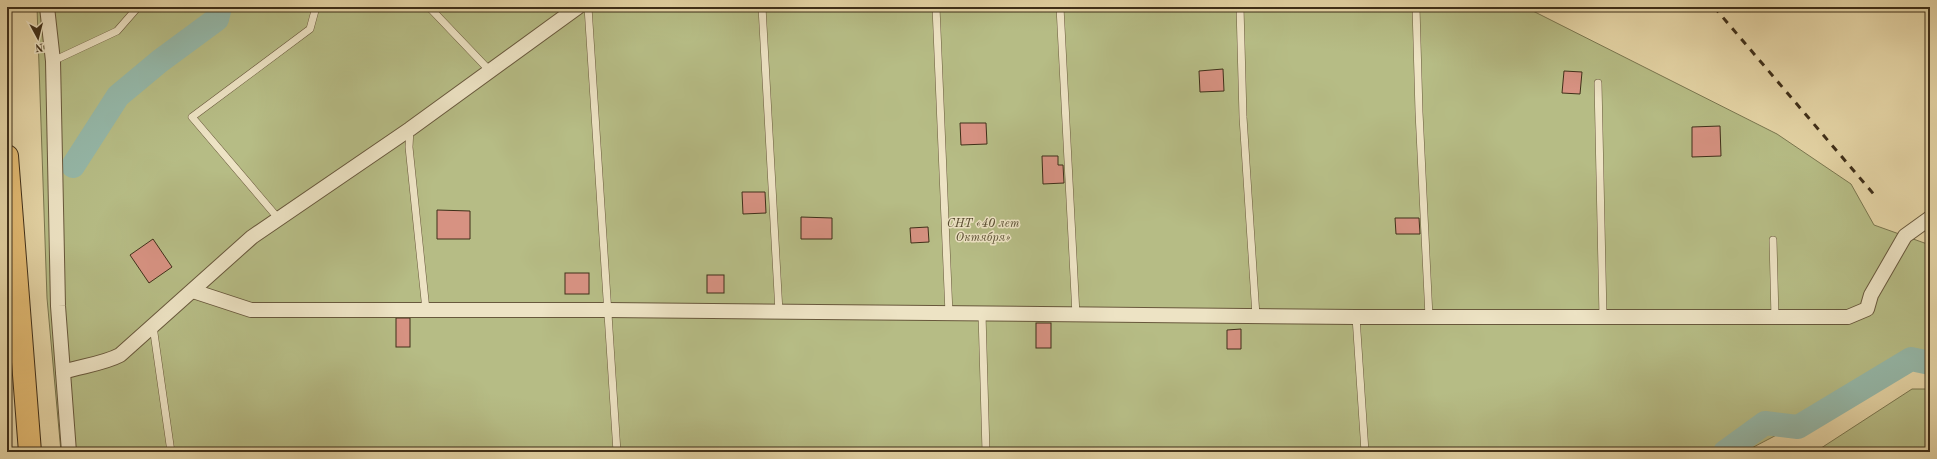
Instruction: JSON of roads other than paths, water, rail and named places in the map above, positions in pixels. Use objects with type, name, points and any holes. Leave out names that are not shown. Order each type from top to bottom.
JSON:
[{"type":"highway","points":[[7,156],[30,452]]},
{"type":"street","points":[[47,7],[53,61],[58,306],[69,452]]},
{"type":"street","points":[[63,372],[86,365],[111,360],[120,354],[193,291],[252,237],[410,129],[578,7]]},
{"type":"street","points":[[193,291],[252,310],[607,310],[1356,317],[1848,317],[1866,309],[1871,295],[1905,236],[1930,218]]},
{"type":"lane","points":[[53,61],[118,31],[138,7]]},
{"type":"lane","points":[[278,218],[192,117],[310,29],[316,7]]},
{"type":"lane","points":[[429,7],[490,71]]},
{"type":"lane","points":[[588,7],[617,452]]},
{"type":"lane","points":[[762,7],[779,312]]},
{"type":"lane","points":[[936,7],[949,314]]},
{"type":"lane","points":[[1060,7],[1076,315]]},
{"type":"lane","points":[[1240,7],[1243,117],[1256,316]]},
{"type":"lane","points":[[1416,7],[1419,112],[1429,317]]},
{"type":"lane","points":[[1598,83],[1603,317]]},
{"type":"lane","points":[[410,129],[409,147],[426,310]]},
{"type":"lane","points":[[1773,240],[1775,318]]},
{"type":"lane","points":[[982,314],[986,452]]},
{"type":"lane","points":[[1356,317],[1365,452]]},
{"type":"lane","points":[[153,326],[170,452]]},
{"type":"waterway","points":[[73,166],[118,96],[160,61],[217,19],[220,7]]},
{"type":"waterway","points":[[1725,452],[1765,423],[1798,427],[1911,359],[1930,363]]},
{"type":"railway","points":[[1714,7],[1877,198]]},
{"type":"park label","name":"СНТ «40 лет Октября»","points":[[983,230]]}]
